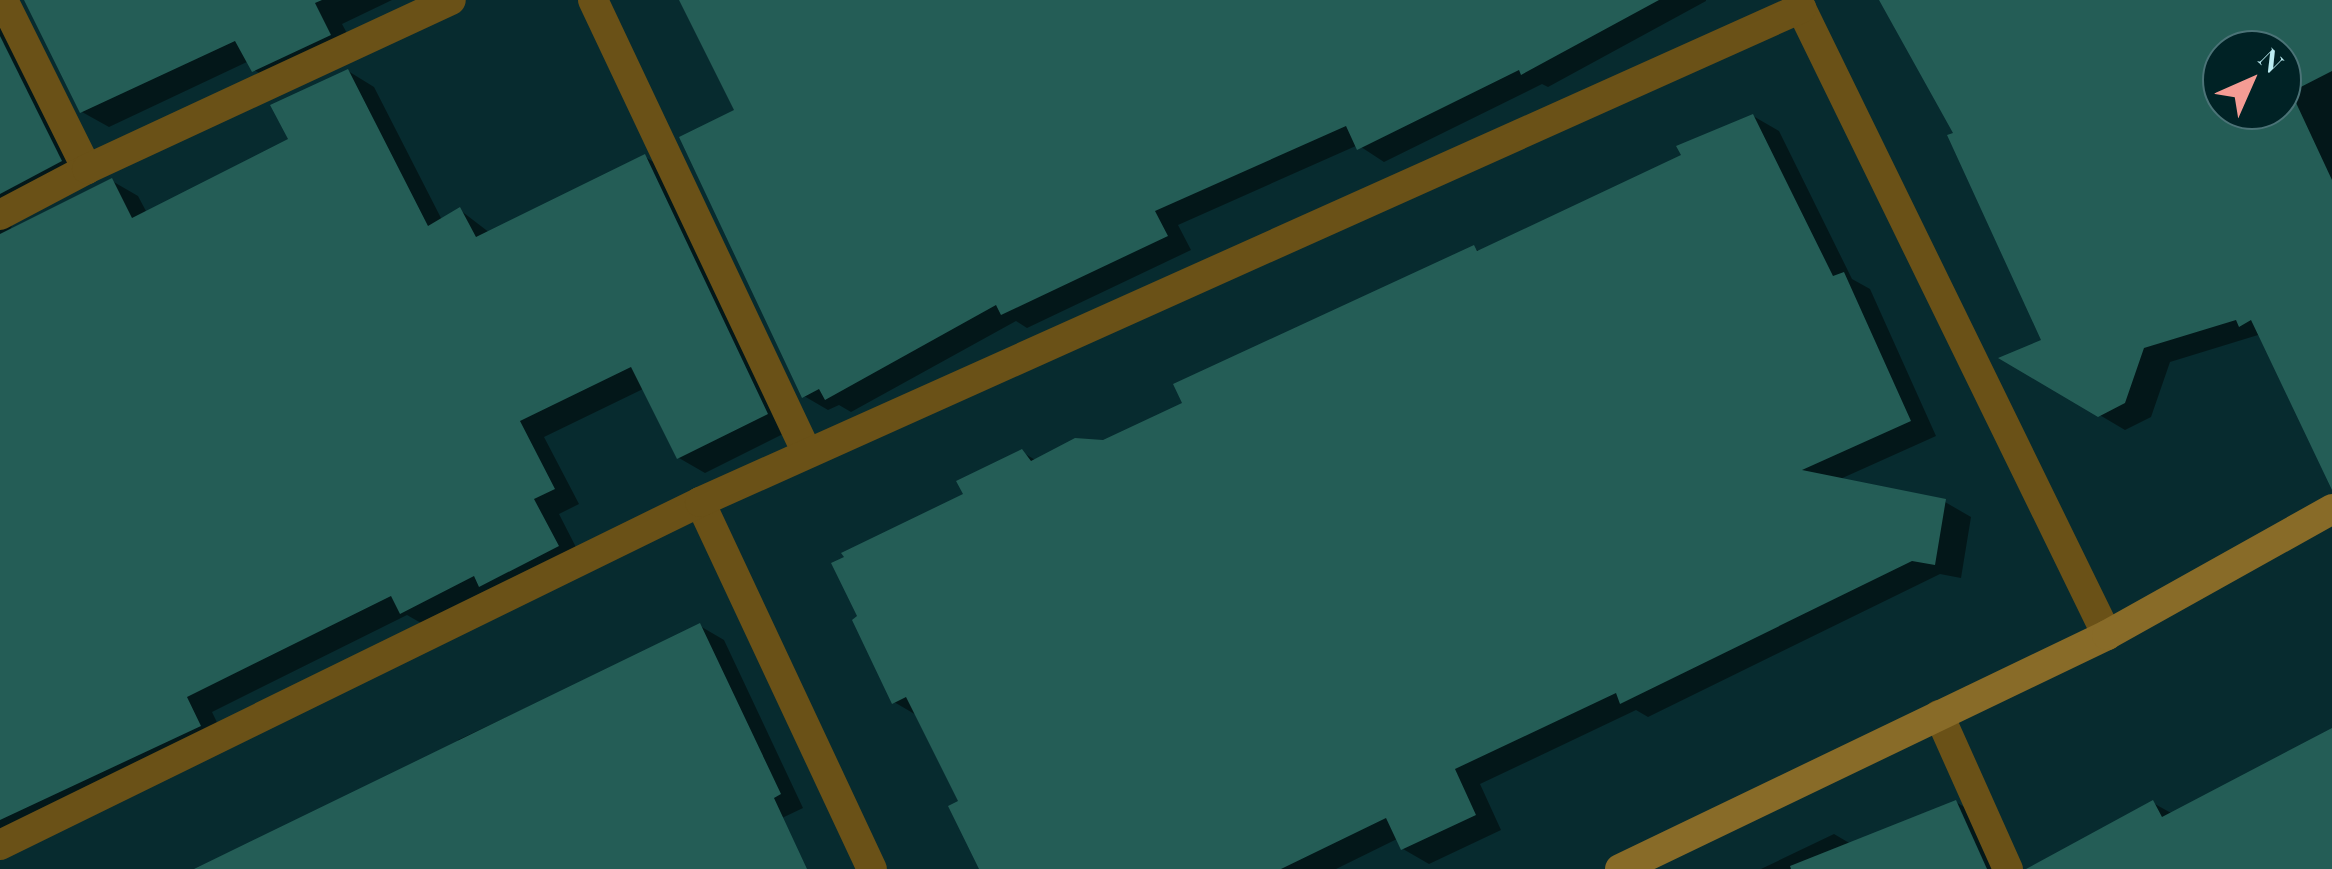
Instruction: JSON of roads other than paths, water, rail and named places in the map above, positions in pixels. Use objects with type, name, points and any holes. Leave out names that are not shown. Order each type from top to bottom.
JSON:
[{"type":"street","points":[[4,0],[87,169]]},
{"type":"street","points":[[0,215],[87,169],[450,0]]},
{"type":"street","points":[[593,0],[808,453]]},
{"type":"street","points":[[0,845],[700,502],[1799,4],[2107,635]]},
{"type":"street","points":[[700,502],[872,869]]},
{"type":"street","points":[[1620,869],[2107,635],[2332,509]]},
{"type":"street","points":[[1939,715],[2008,869]]}]
